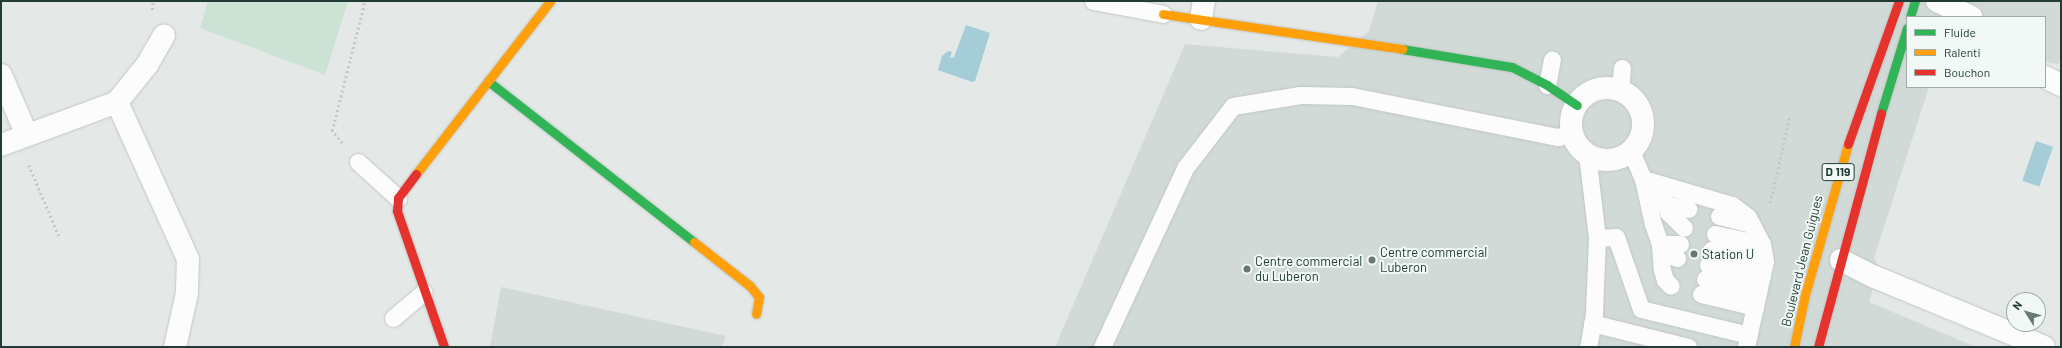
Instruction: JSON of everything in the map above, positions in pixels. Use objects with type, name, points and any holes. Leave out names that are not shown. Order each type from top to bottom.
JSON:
[{"type":"street","points":[[444,347],[397,211],[398,198],[550,1]]},
{"type":"street","points":[[1937,1],[1970,16]]},
{"type":"street","points":[[1163,14],[1202,10],[1380,45],[1512,67],[1547,85],[1577,105]]},
{"type":"street","name":"Boulevard Jean Guigues","points":[[1794,347],[1805,295],[1841,164],[1906,22]]},
{"type":"street","name":"Boulevard Jean Guigues","points":[[1818,347],[1875,133],[1906,27]]},
{"type":"street","points":[[1,75],[15,140],[117,102],[147,65],[164,36]]},
{"type":"street","points":[[2046,78],[2061,85]]},
{"type":"street","points":[[488,81],[750,286],[759,297],[756,314]]},
{"type":"street","points":[[1608,88],[1620,90],[1632,97],[1643,116],[1643,130],[1641,138],[1631,152],[1621,157],[1609,160],[1597,159],[1587,154],[1578,144],[1572,133],[1571,123],[1577,105],[1585,96],[1596,90],[1608,88]]},
{"type":"street","points":[[117,102],[188,259],[187,293],[175,347]]},
{"type":"street","points":[[1841,260],[1876,277],[2044,347]]},
{"type":"lane","points":[[1093,1],[1163,14]]},
{"type":"lane","points":[[1547,85],[1552,59]]},
{"type":"lane","points":[[1620,90],[1622,68]]},
{"type":"lane","points":[[1102,347],[1185,168],[1233,106],[1300,95],[1352,96],[1558,137],[1572,133]]},
{"type":"lane","points":[[1631,152],[1650,181],[1665,204],[1669,213],[1677,257],[1665,280],[1662,270],[1660,244],[1651,218],[1650,181]]},
{"type":"lane","points":[[1587,154],[1597,238],[1592,323],[1588,347]]},
{"type":"lane","points":[[358,162],[398,198]]},
{"type":"lane","points":[[1597,238],[1616,237],[1641,309],[1748,341],[1760,284],[1762,244],[1748,217],[1732,205],[1650,181]]},
{"type":"lane","points":[[1665,204],[1688,209]]},
{"type":"lane","points":[[1719,216],[1751,224]]},
{"type":"lane","points":[[1660,244],[1668,254],[1677,257]]},
{"type":"lane","points":[[1708,264],[1762,244]]},
{"type":"lane","points":[[1708,264],[1760,284]]},
{"type":"lane","points":[[1708,264],[1760,284]]},
{"type":"lane","points":[[393,318],[424,292]]},
{"type":"lane","points":[[1592,323],[1688,347]]},
{"type":"path","points":[[358,162],[332,131],[365,1]]},
{"type":"path","points":[[1769,208],[1790,116]]},
{"type":"path","points":[[15,140],[59,236]]},
{"type":"shaded area","points":[[1378,1],[2061,1],[2061,59],[2058,64],[2046,62],[2046,16],[1906,16],[1906,88],[1929,88],[1874,258],[1879,267],[1869,302],[1976,347],[1055,347],[1185,44],[1338,57],[1369,31]]},
{"type":"shaded area","points":[[501,287],[726,336],[722,347],[490,347]]},
{"type":"green space","points":[[208,1],[348,1],[325,75],[200,28]]},
{"type":"water","points":[[966,25],[990,33],[975,81],[972,82],[938,70],[942,56],[948,51],[952,52],[950,58],[954,57]]},
{"type":"water","points":[[2036,141],[2053,147],[2039,187],[2022,181]]},
{"type":"traffic: fast","points":[[1910,16],[1915,1]]},
{"type":"traffic: fast","points":[[1881,113],[1906,31]]},
{"type":"traffic: fast","points":[[1402,49],[1512,67],[1547,85],[1577,105]]},
{"type":"traffic: fast","points":[[488,81],[694,242]]},
{"type":"traffic: slow","points":[[416,174],[550,1]]},
{"type":"traffic: slow","points":[[1163,14],[1402,49]]},
{"type":"traffic: slow","points":[[1794,347],[1805,295],[1848,144]]},
{"type":"traffic: slow","points":[[694,242],[750,286],[759,297],[756,314]]},
{"type":"traffic: jam","points":[[1848,144],[1899,1]]},
{"type":"traffic: jam","points":[[1818,347],[1881,113]]},
{"type":"traffic: jam","points":[[416,174],[398,198],[397,211],[444,347]]},
{"type":"place","name":"Station U","points":[[1694,254]]},
{"type":"place","name":"Centre commercial Luberon","points":[[1372,260]]},
{"type":"place","name":"Centre commercial du Luberon","points":[[1247,269]]}]
